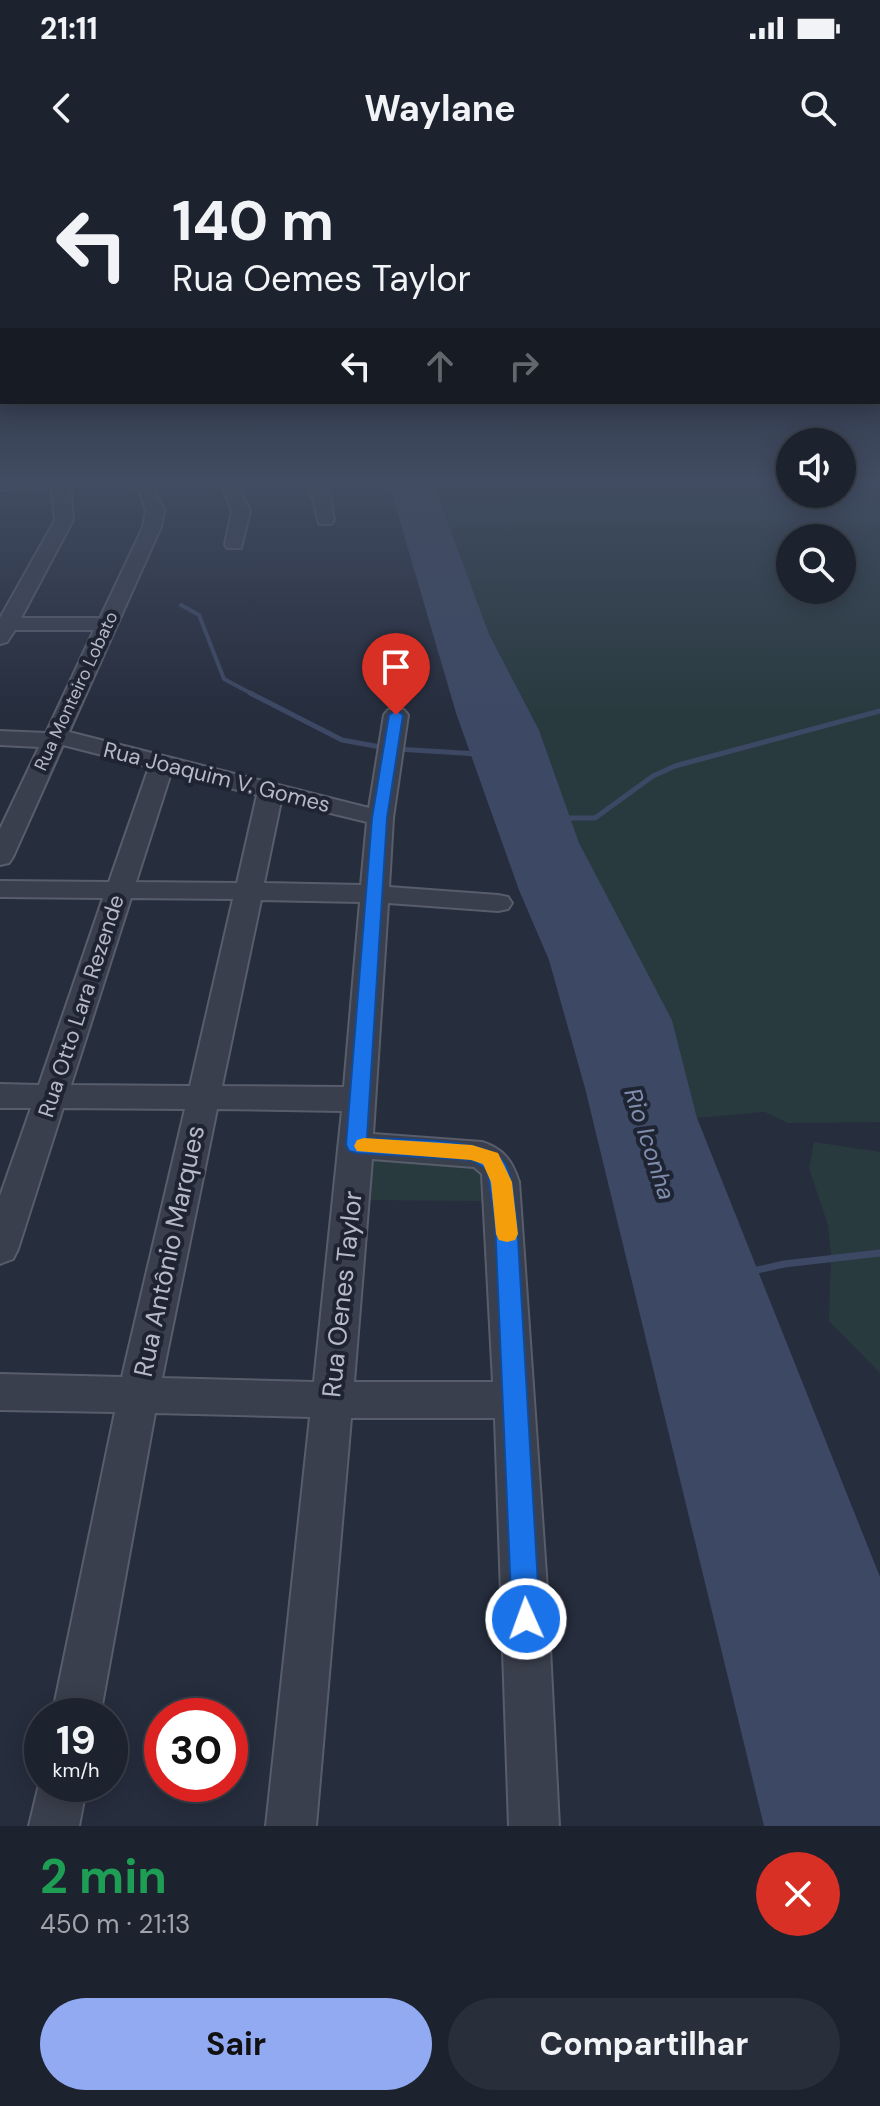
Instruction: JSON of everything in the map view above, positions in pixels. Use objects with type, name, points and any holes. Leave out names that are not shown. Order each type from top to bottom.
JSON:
[{"type":"street","points":[[3,629],[43,558]]},
{"type":"street","name":"Rua Monteiro Lobato","points":[[0,857],[136,558]]},
{"type":"street","points":[[3,629],[107,624]]},
{"type":"street","name":"Rua Oenes Taylor","points":[[291,1826],[357,1145],[380,818],[396,715]]},
{"type":"street","name":"Rua Joaquim V. Gomes","points":[[0,738],[54,738],[380,818]]},
{"type":"street","name":"Rua Otto Lara Rezende","points":[[0,1249],[162,763]]},
{"type":"street","name":"Rua Antônio Marques","points":[[79,1698],[201,1097],[271,789]]},
{"type":"street","points":[[0,889],[373,894],[498,903]]},
{"type":"street","points":[[0,1096],[361,1099]]},
{"type":"street","points":[[357,1145],[472,1152],[491,1159],[502,1182],[534,1826]]},
{"type":"street","points":[[0,1392],[331,1400],[515,1400]]},
{"type":"street","points":[[54,1826],[59,1802]]},
{"type":"shaded area","points":[[461,558],[776,558],[776,604],[856,604],[856,558],[880,558],[880,1122],[788,1123],[765,1112],[697,1118],[672,1020],[578,843],[539,730],[489,634]]},
{"type":"shaded area","points":[[352,1139],[482,1149],[484,1201],[350,1200]]},
{"type":"shaded area","points":[[814,1142],[880,1152],[880,1373],[829,1321],[831,1255],[828,1225],[809,1168]]},
{"type":"water","name":"Rio Iconha","points":[[411,558],[461,558],[489,634],[539,730],[579,843],[672,1020],[697,1118],[880,1577],[880,1826],[764,1826],[585,1088],[549,960],[519,890],[456,713]]},
{"type":"waterway","points":[[181,605],[199,615],[224,679],[254,695]]},
{"type":"waterway","points":[[250,693],[342,740],[386,748]]},
{"type":"waterway","points":[[563,818],[595,818],[653,776],[675,766],[880,711]]},
{"type":"waterway","points":[[397,749],[478,754]]},
{"type":"waterway","points":[[753,1271],[784,1264],[880,1253]]},
{"type":"slow traffic","points":[[364,1146],[472,1152],[491,1159],[502,1182],[507,1234]]},
{"type":"route","points":[[396,715],[380,818],[373,894],[357,1145],[472,1152],[491,1159],[497,1167],[502,1182],[506,1221],[526,1619]]}]
